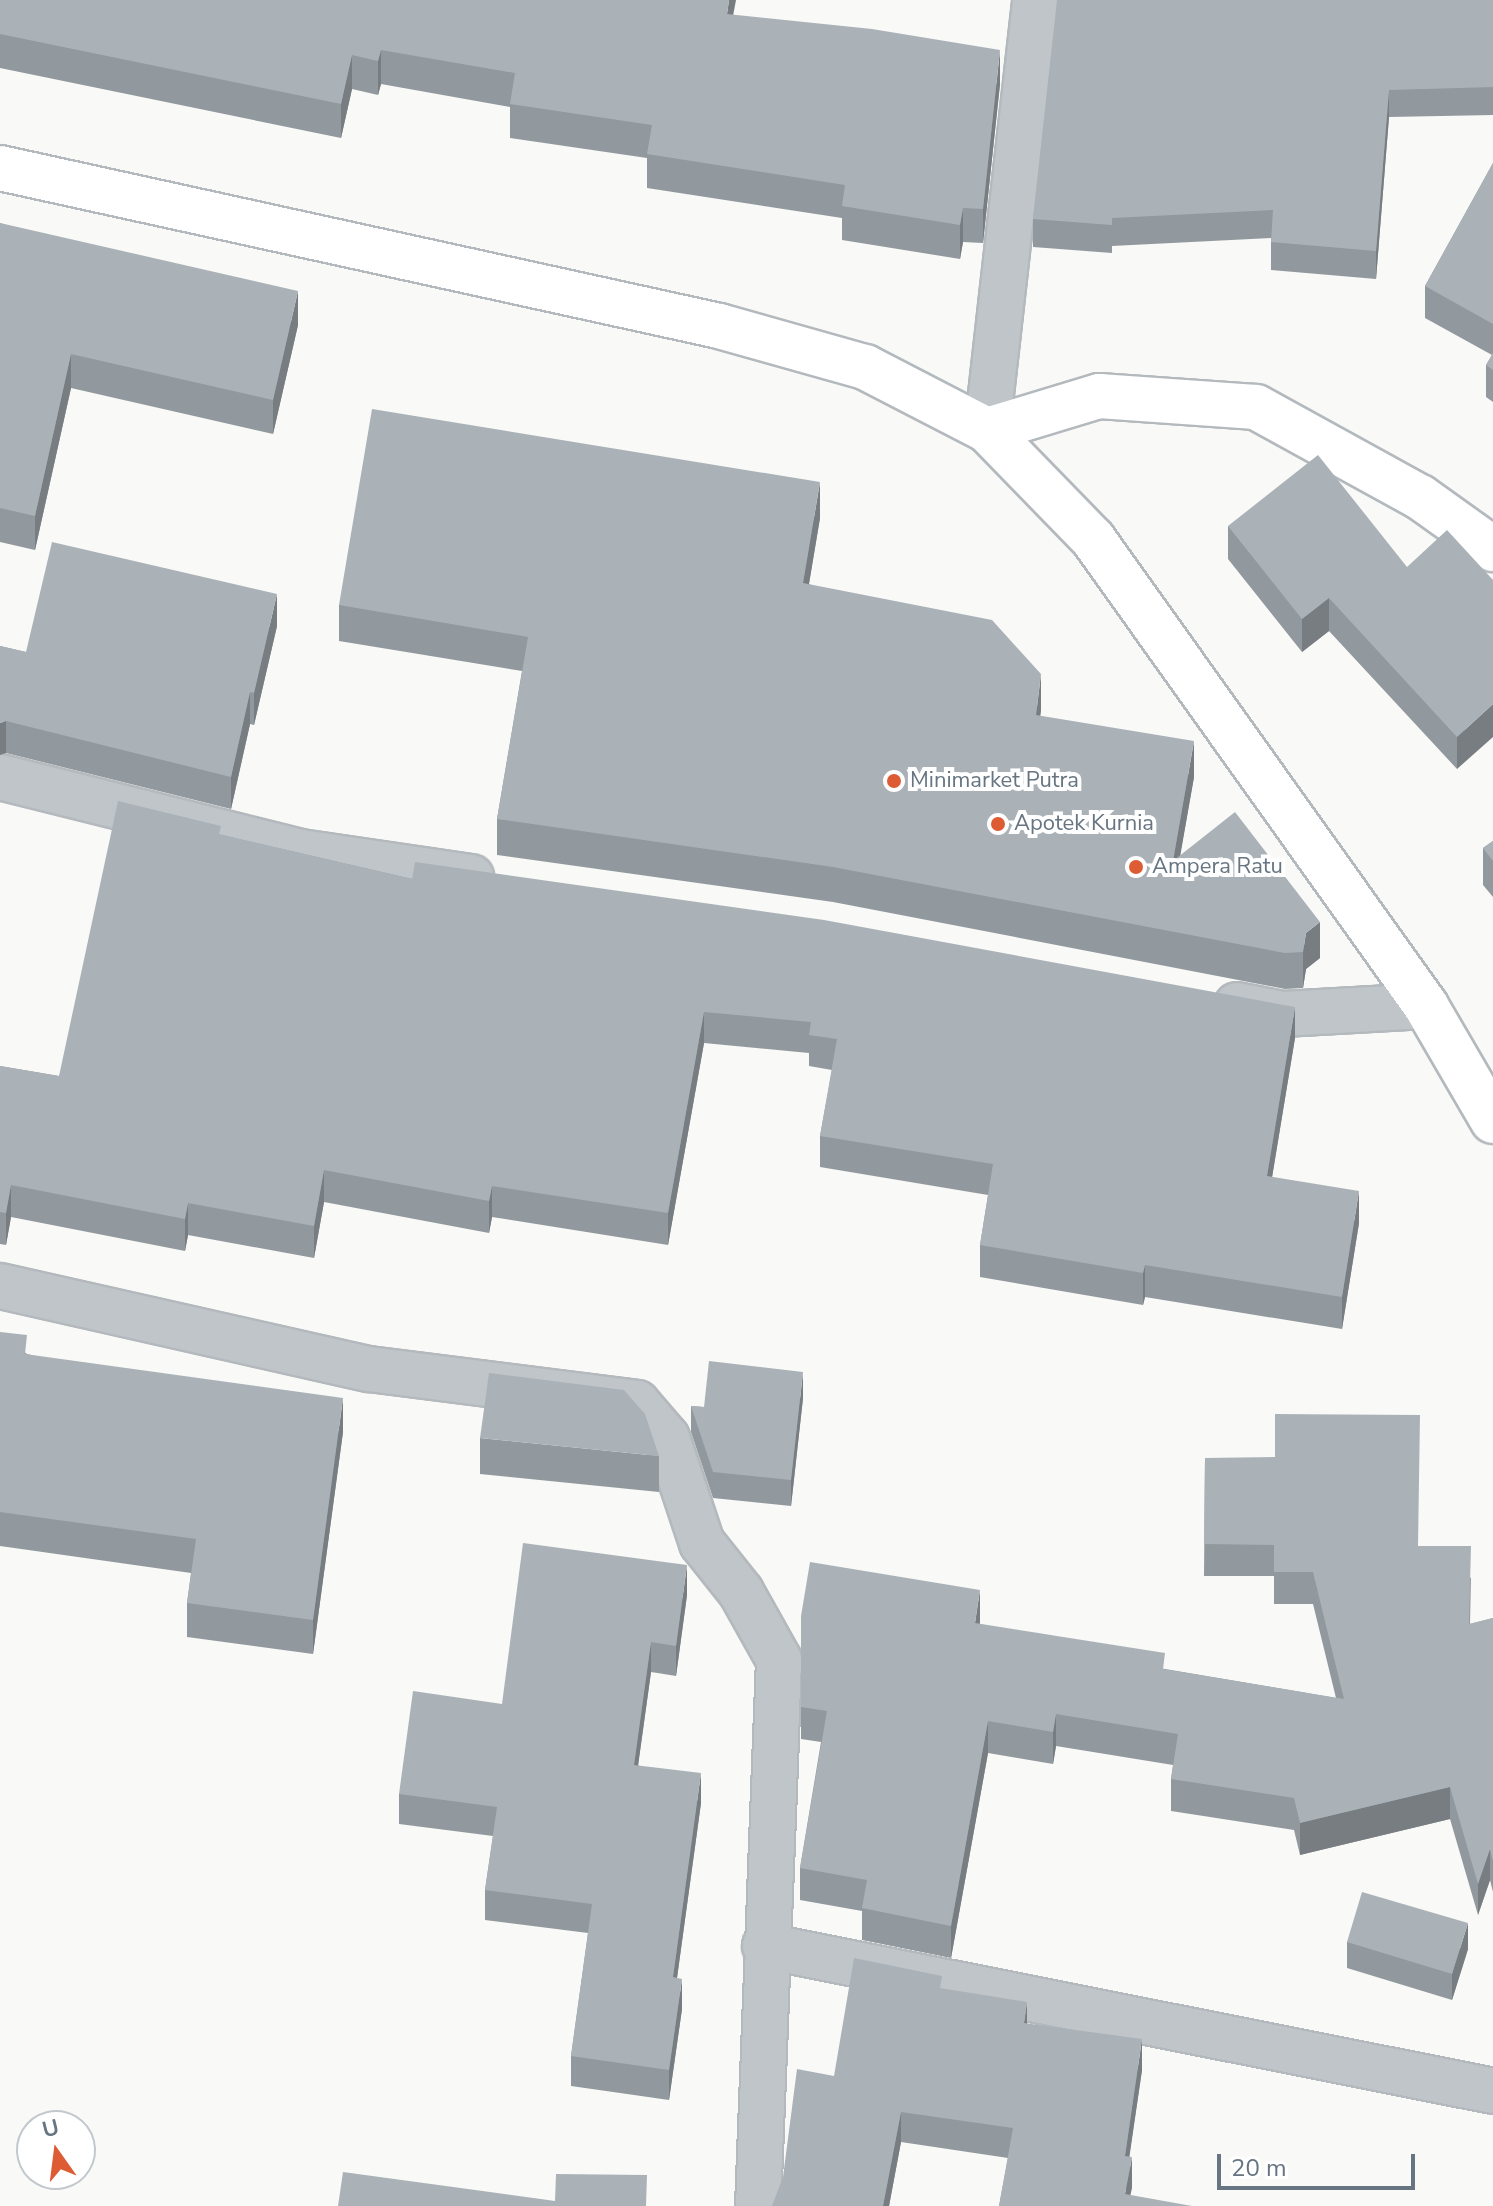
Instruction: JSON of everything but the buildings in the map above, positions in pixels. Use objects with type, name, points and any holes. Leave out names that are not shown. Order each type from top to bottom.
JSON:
[{"type":"main road","points":[[0,168],[719,326],[865,367],[987,430],[1093,539],[1426,1006],[1493,1121]]},
{"type":"main road","points":[[987,430],[1099,396],[1256,407],[1420,497],[1493,549]]},
{"type":"street","points":[[987,430],[1035,0]]},
{"type":"street","points":[[0,777],[300,852],[517,883]]},
{"type":"street","points":[[1189,996],[1283,1014],[1426,1006]]},
{"type":"street","points":[[0,1286],[369,1369],[637,1403],[667,1438],[702,1543],[741,1592],[779,1660],[765,1946],[758,2206]]},
{"type":"street","points":[[765,1946],[1493,2091]]},
{"type":"place","name":"Minimarket Putra","points":[[894,781]]},
{"type":"place","name":"Apotek Kurnia","points":[[998,824]]},
{"type":"place","name":"Ampera Ratu","points":[[1136,867]]}]
